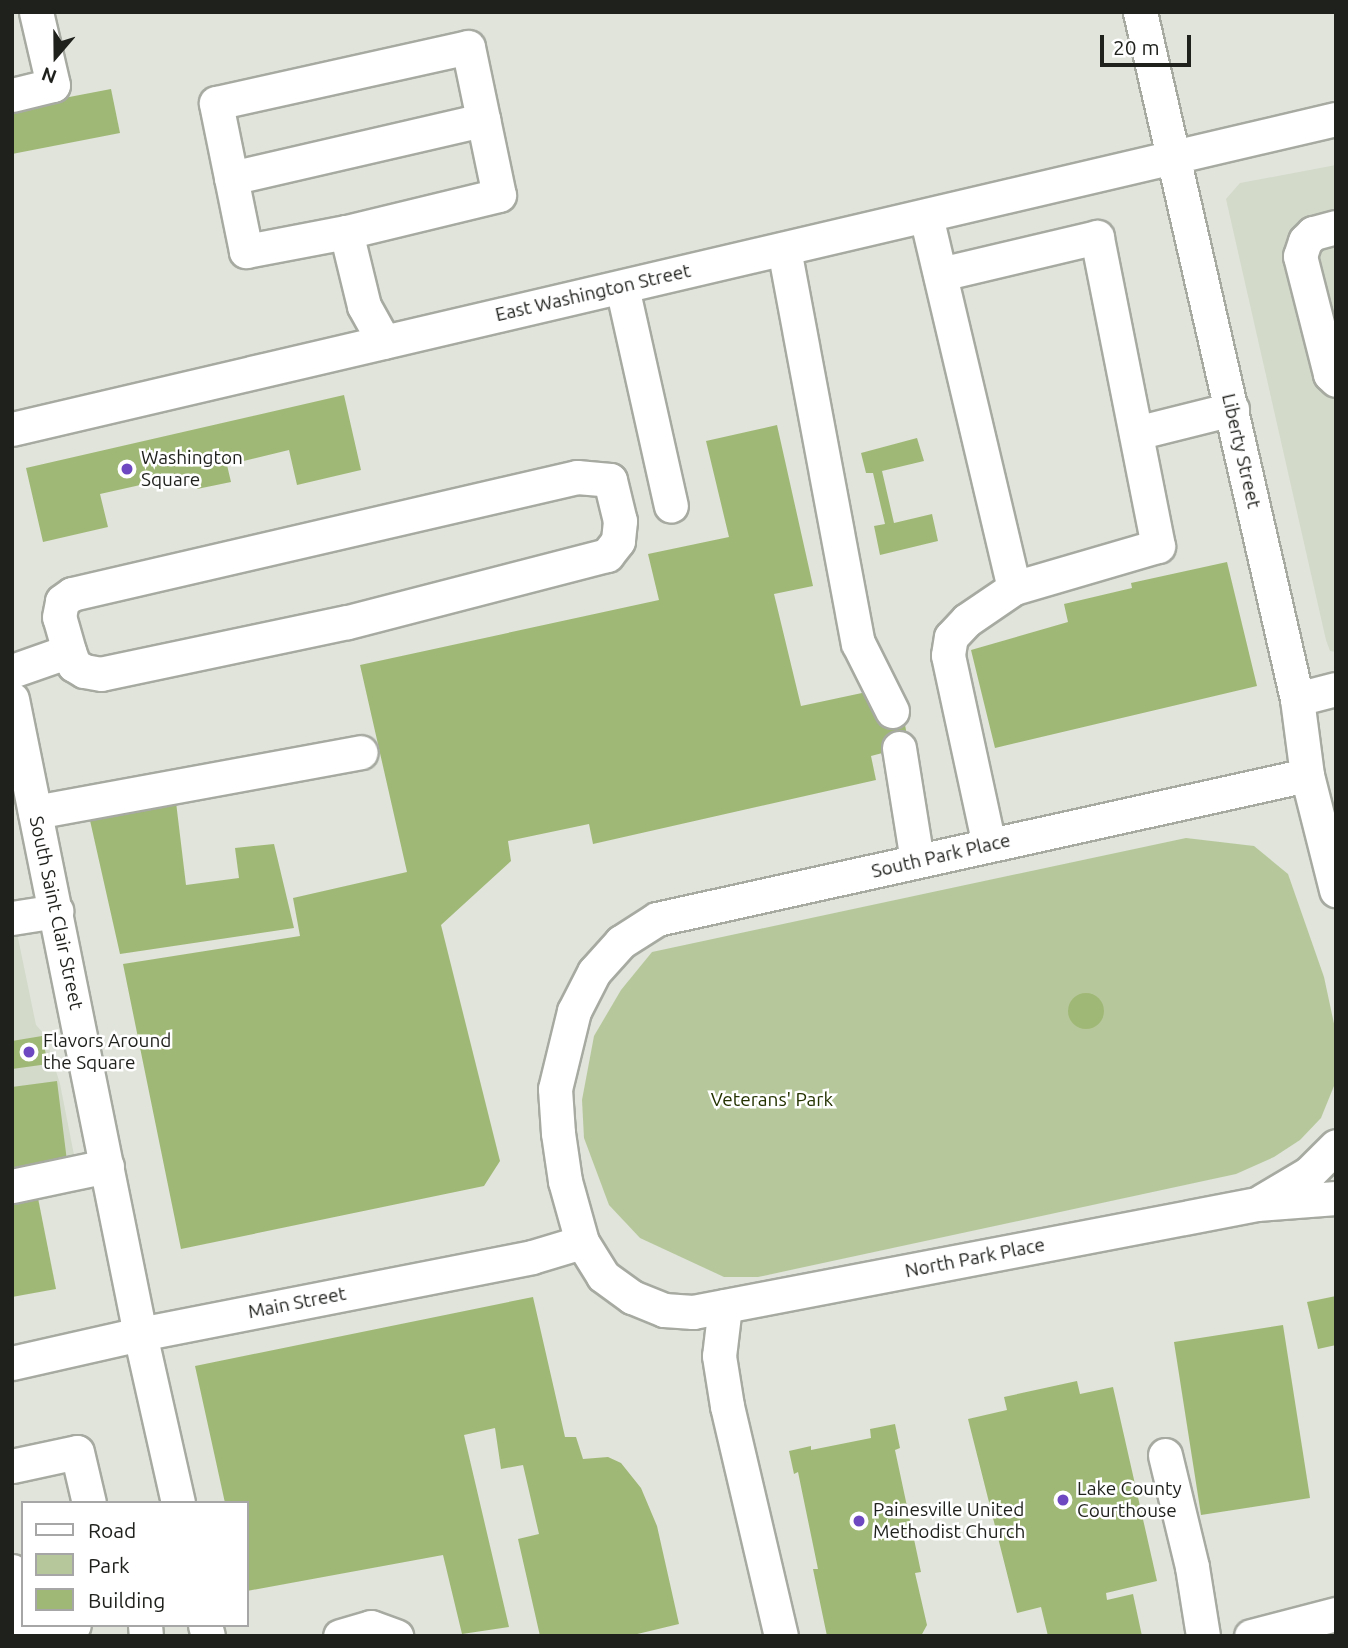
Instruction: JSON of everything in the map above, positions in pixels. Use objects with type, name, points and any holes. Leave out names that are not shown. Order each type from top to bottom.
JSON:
[{"type":"street","points":[[12,95],[53,85],[36,12]]},
{"type":"street","name":"Liberty Street","points":[[1140,12],[1297,699],[1307,775],[1336,890]]},
{"type":"street","points":[[468,47],[483,120],[499,195],[346,232],[246,251],[216,103],[468,47]]},
{"type":"street","name":"East Washington Street","points":[[12,429],[1336,119]]},
{"type":"street","points":[[231,178],[483,120]]},
{"type":"street","points":[[926,216],[1014,588]]},
{"type":"street","points":[[1336,227],[1313,233],[1305,241],[1300,256],[1330,374],[1336,380]]},
{"type":"street","points":[[346,232],[364,306],[384,342]]},
{"type":"street","points":[[940,274],[1097,237],[1158,546],[1014,588],[967,620],[951,637],[948,656],[989,845]]},
{"type":"street","points":[[784,249],[858,643],[892,711]]},
{"type":"street","points":[[622,287],[671,506]]},
{"type":"street","points":[[1136,433],[1231,409]]},
{"type":"street","points":[[577,477],[610,480],[620,521],[618,541],[607,555],[347,622],[101,674],[84,671],[74,664],[69,651],[59,617],[62,601],[72,594],[577,477]]},
{"type":"street","points":[[12,671],[69,651]]},
{"type":"street","points":[[1297,699],[1336,689]]},
{"type":"street","name":"South Saint Clair Street","points":[[12,699],[140,1334],[178,1501]]},
{"type":"street","points":[[899,748],[917,861]]},
{"type":"street","points":[[35,812],[361,752]]},
{"type":"street","name":"South Park Place","points":[[582,1242],[565,1181],[555,1089],[574,1011],[594,972],[621,942],[657,919],[1307,775]]},
{"type":"street","points":[[12,918],[55,911]]},
{"type":"street","name":"North Park Place","points":[[1257,1204],[1309,1172],[1336,1146]]},
{"type":"street","points":[[12,1186],[107,1166]]},
{"type":"street","name":"North Park Place","points":[[582,1242],[603,1276],[632,1297],[664,1310],[709,1309],[1257,1204],[1336,1198]]},
{"type":"street","name":"Main Street","points":[[12,1363],[140,1334],[532,1257],[582,1242]]},
{"type":"street","points":[[709,1309],[727,1406],[781,1636]]},
{"type":"street","points":[[12,1466],[77,1452],[89,1501]]},
{"type":"street","points":[[1165,1455],[1192,1567],[1203,1636]]},
{"type":"street","points":[[12,1571],[21,1609]]},
{"type":"street","points":[[1251,1636],[1336,1614]]},
{"type":"street","points":[[28,1636],[66,1627]]},
{"type":"street","points":[[340,1636],[371,1627],[396,1636]]},
{"type":"shaded area","points":[[1336,165],[1336,652],[1330,651],[1326,640],[1226,199],[1240,183]]},
{"type":"shaded area","points":[[12,909],[36,1025],[45,1035],[60,1084],[77,1170],[12,1182]]},
{"type":"green space","name":"Veterans' Park","points":[[1186,838],[1254,846],[1288,874],[1324,977],[1336,1033],[1336,1081],[1321,1118],[1300,1140],[1274,1157],[1236,1174],[758,1277],[724,1277],[640,1238],[609,1205],[584,1138],[582,1100],[594,1036],[621,990],[652,952]]},
{"type":"building","points":[[111,89],[120,133],[12,154],[12,108]]},
{"type":"building","name":"Washington Square","points":[[344,395],[361,470],[297,485],[289,450],[227,465],[231,482],[197,489],[194,473],[100,494],[108,527],[43,542],[26,468]]},
{"type":"building","points":[[777,425],[813,586],[774,594],[801,706],[876,690],[902,709],[909,746],[871,756],[876,780],[593,844],[589,824],[508,841],[511,861],[441,925],[500,1161],[484,1186],[181,1249],[123,964],[300,936],[293,898],[407,872],[360,665],[659,600],[648,554],[729,537],[706,441]]},
{"type":"building","points":[[917,438],[924,461],[882,471],[894,523],[932,514],[938,541],[880,555],[874,526],[885,524],[873,473],[866,473],[861,453]]},
{"type":"building","points":[[1227,562],[1257,686],[995,748],[971,650],[1068,622],[1064,604],[1132,588],[1131,583]]},
{"type":"building","points":[[176,802],[186,885],[239,878],[235,848],[274,844],[294,928],[120,954],[89,816]]},
{"type":"building","points":[[1086,993],[1099,998],[1104,1011],[1099,1024],[1086,1029],[1073,1024],[1068,1011],[1073,998]]},
{"type":"building","name":"Flavors Around the Square","points":[[42,1036],[48,1064],[12,1069],[12,1041]]},
{"type":"building","points":[[57,1081],[68,1169],[12,1176],[12,1087]]},
{"type":"building","points":[[36,1188],[56,1289],[12,1297],[12,1193]]},
{"type":"building","points":[[1336,1296],[1336,1345],[1318,1349],[1307,1302]]},
{"type":"building","points":[[533,1297],[565,1437],[576,1437],[583,1459],[608,1457],[621,1463],[641,1488],[657,1526],[679,1624],[629,1636],[540,1636],[518,1539],[539,1534],[523,1465],[501,1469],[495,1428],[464,1435],[509,1627],[462,1634],[443,1555],[248,1591],[248,1501],[225,1501],[195,1366]]},
{"type":"building","points":[[1283,1325],[1310,1498],[1201,1515],[1174,1342]]},
{"type":"building","name":"Lake County Courthouse","points":[[1077,1381],[1080,1394],[1113,1387],[1157,1581],[1106,1593],[1107,1600],[1133,1594],[1142,1636],[1048,1636],[1041,1607],[1017,1613],[968,1419],[1007,1410],[1004,1397]]},
{"type":"building","name":"Painesville United Methodist Church","points":[[895,1424],[900,1448],[895,1450],[921,1572],[915,1573],[927,1625],[921,1636],[827,1636],[813,1569],[818,1569],[798,1472],[794,1474],[789,1451],[811,1446],[811,1450],[871,1438],[870,1429]]},
{"type":"place","name":"Washington Square","points":[[127,469]]},
{"type":"place","name":"Flavors Around the Square","points":[[29,1052]]},
{"type":"place","name":"Lake County Courthouse","points":[[1063,1500]]},
{"type":"place","name":"Painesville United Methodist Church","points":[[859,1521]]}]
